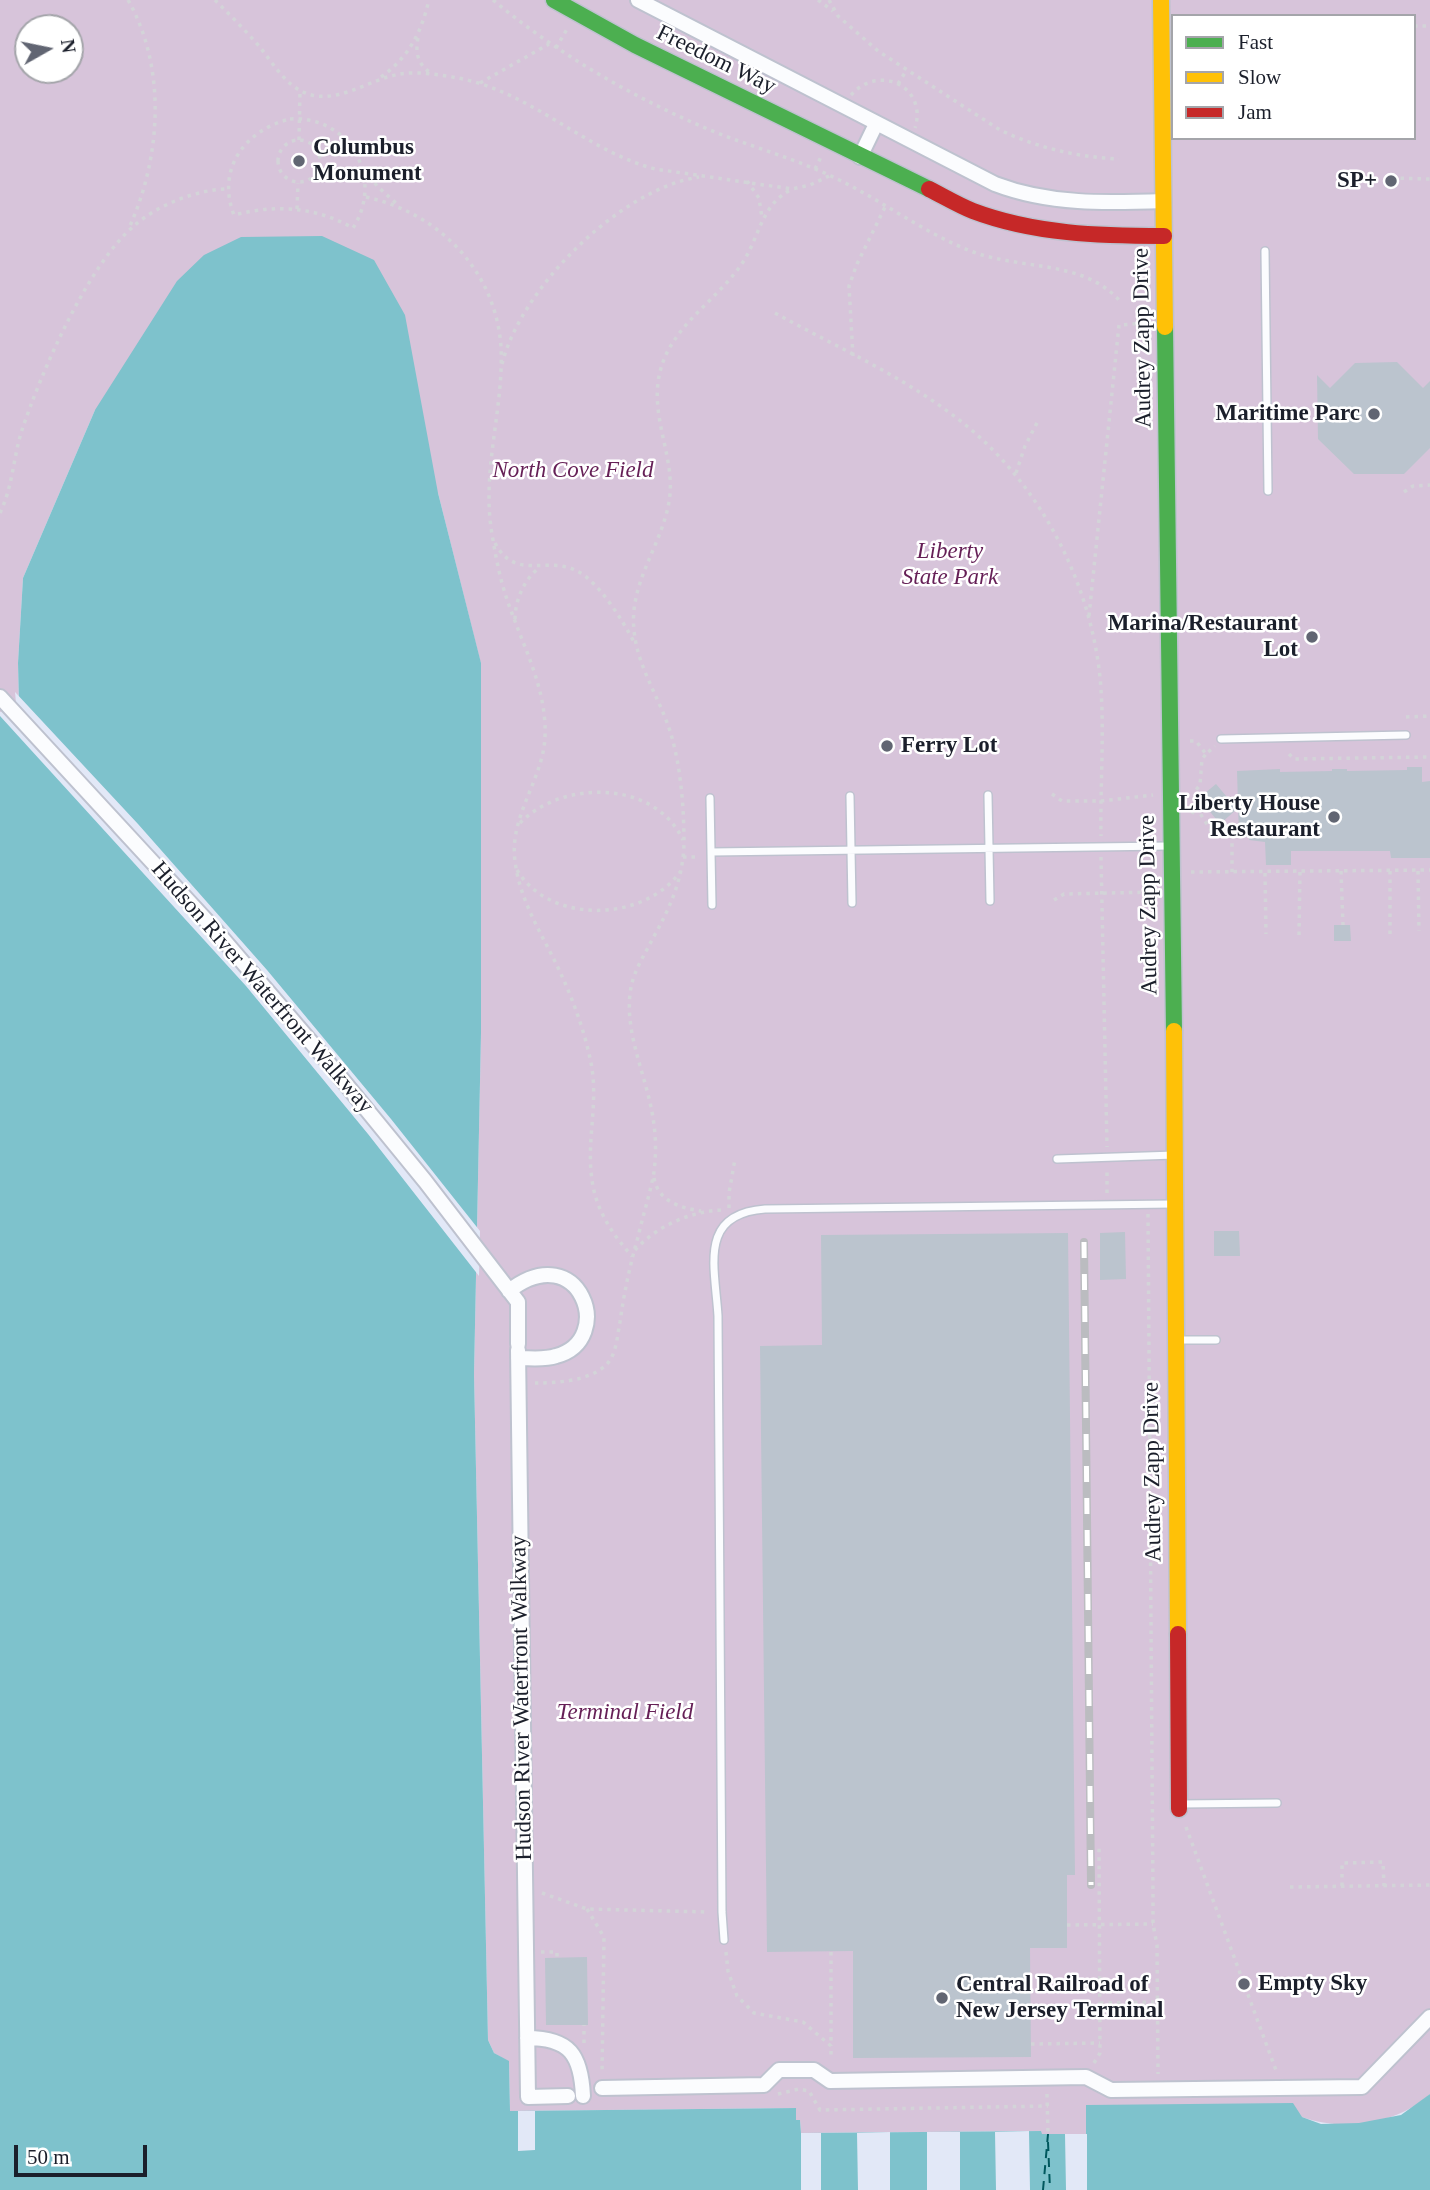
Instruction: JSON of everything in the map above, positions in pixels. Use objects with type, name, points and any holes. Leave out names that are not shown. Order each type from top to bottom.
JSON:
[{"type":"street","name":"Freedom Way","points":[[554,0],[604,29],[962,206],[1023,227],[1096,236],[1164,236]]},
{"type":"street","name":"Freedom Way","points":[[638,0],[975,176],[1028,195],[1090,203],[1164,201]]},
{"type":"street","name":"Audrey Zapp Drive","points":[[1161,0],[1175,1155],[1179,1806]]},
{"type":"street","points":[[860,157],[876,124]]},
{"type":"street","name":"Hudson River Waterfront Walkway","points":[[0,697],[225,941],[425,1181],[518,1302],[528,2097],[764,2085],[779,2070],[814,2070],[830,2081],[1086,2077],[1111,2090],[1362,2087],[1430,2017]]},
{"type":"street","points":[[509,1291],[528,1278],[554,1275],[572,1284],[580,1293],[587,1309],[586,1326],[574,1347],[556,1357],[518,1351]]},
{"type":"street","points":[[527,2038],[555,2041],[572,2052],[581,2069],[584,2094]]},
{"type":"lane","points":[[1265,251],[1268,491]]},
{"type":"lane","points":[[1221,740],[1406,735]]},
{"type":"lane","points":[[988,795],[989,901]]},
{"type":"lane","points":[[850,796],[852,904]]},
{"type":"lane","points":[[710,798],[712,905]]},
{"type":"lane","points":[[711,852],[1171,846]]},
{"type":"lane","points":[[1057,1159],[1175,1155]]},
{"type":"lane","points":[[724,1940],[718,1316],[715,1253],[719,1232],[724,1224],[748,1210],[1175,1205]]},
{"type":"lane","points":[[1175,1340],[1216,1340]]},
{"type":"lane","points":[[1179,1806],[1277,1803]]},
{"type":"path","points":[[127,232],[149,173],[155,123],[148,50],[128,0]]},
{"type":"path","points":[[215,0],[243,28],[282,76],[300,91],[310,95],[332,96],[346,93],[402,74],[438,75],[480,83],[540,110],[605,149],[639,164],[672,172],[792,189]]},
{"type":"path","points":[[429,0],[416,46],[423,68],[438,75]]},
{"type":"path","points":[[493,0],[549,44],[585,67],[663,108],[830,176],[862,191],[955,244],[985,257],[1083,274],[1102,284],[1120,301]]},
{"type":"path","points":[[818,0],[865,41],[984,120],[1019,139],[1058,152],[1119,159]]},
{"type":"path","points":[[829,0],[838,16]]},
{"type":"path","points":[[370,83],[398,63],[421,30]]},
{"type":"path","points":[[480,83],[549,44]]},
{"type":"path","points":[[898,84],[907,70]]},
{"type":"path","points":[[299,140],[300,91]]},
{"type":"path","points":[[361,164],[365,175],[366,197],[364,208],[353,228],[328,216],[297,209],[263,208],[234,215],[229,189],[232,166],[248,140],[268,126],[300,119],[321,124],[340,136],[361,164],[377,186],[455,243],[484,284],[495,315],[501,345],[489,486],[491,531],[500,576],[540,689],[545,725],[542,756],[518,825],[514,846],[516,868],[527,907],[572,1000],[591,1062],[595,1100],[591,1166],[595,1194],[605,1221],[632,1257]]},
{"type":"path","points":[[299,140],[318,150],[320,165],[312,178],[298,183],[284,176],[278,161],[284,146],[299,140]]},
{"type":"path","points":[[500,375],[510,341],[536,297],[559,265],[580,244],[617,215],[651,195],[681,181],[708,176]]},
{"type":"path","points":[[637,647],[633,617],[637,589],[664,519],[670,491],[657,406],[659,377],[667,352],[681,329],[742,264],[754,243],[762,220],[778,198],[792,189],[830,176]]},
{"type":"path","points":[[1392,178],[1430,179]]},
{"type":"path","points":[[746,181],[752,185],[759,198],[762,220]]},
{"type":"path","points":[[297,209],[298,183]]},
{"type":"path","points":[[0,513],[10,487],[21,434],[62,337],[96,271],[127,232],[146,216],[201,192],[229,189]]},
{"type":"path","points":[[366,197],[407,210]]},
{"type":"path","points":[[853,355],[849,286],[886,205]]},
{"type":"path","points":[[775,313],[915,390],[951,414],[982,440],[1015,475],[1049,522],[1089,618],[1100,687],[1107,1205]]},
{"type":"path","points":[[1089,618],[1119,325],[1165,322]]},
{"type":"path","points":[[1015,475],[1025,446],[1038,421]]},
{"type":"path","points":[[1404,492],[1413,486],[1430,485]]},
{"type":"path","points":[[491,531],[498,549],[509,560],[523,566],[571,568],[588,579],[609,603],[637,647],[674,747],[684,842],[681,871],[671,904],[638,966],[629,998],[631,1022],[655,1126],[653,1172],[632,1257],[616,1344],[605,1366],[588,1375],[567,1381],[519,1384]]},
{"type":"path","points":[[516,624],[516,607],[522,590],[530,575],[540,566]]},
{"type":"path","points":[[1406,717],[1430,716]]},
{"type":"path","points":[[1221,740],[1202,760],[1200,786],[1196,790],[1196,807],[1214,835],[1232,835],[1232,872]]},
{"type":"path","points":[[1170,741],[1196,741],[1206,754]]},
{"type":"path","points":[[1289,754],[1294,759],[1430,757]]},
{"type":"path","points":[[518,825],[537,810],[563,798],[590,793],[617,793],[640,800],[662,814],[676,828],[684,842]]},
{"type":"path","points":[[1052,794],[1062,801],[1101,801],[1170,793]]},
{"type":"path","points":[[1186,821],[1196,807]]},
{"type":"path","points":[[516,868],[526,882],[542,895],[566,905],[592,910],[620,908],[644,901],[666,887],[681,871]]},
{"type":"path","points":[[1418,870],[1419,931]]},
{"type":"path","points":[[1171,873],[1430,870]]},
{"type":"path","points":[[1299,934],[1300,871]]},
{"type":"path","points":[[1341,871],[1342,925]]},
{"type":"path","points":[[1390,871],[1390,934]]},
{"type":"path","points":[[1265,872],[1266,933]]},
{"type":"path","points":[[1054,900],[1064,894],[1172,891]]},
{"type":"path","points":[[729,1210],[735,1159]]},
{"type":"path","points":[[653,1172],[656,1188],[669,1201],[688,1209],[706,1212]]},
{"type":"path","points":[[1147,1205],[1153,1924],[1157,1945],[1158,2090]]},
{"type":"path","points":[[632,1257],[642,1243],[682,1219],[706,1212],[748,1210]]},
{"type":"path","points":[[1179,1806],[1282,2088]]},
{"type":"path","points":[[1086,2077],[1100,2053],[1099,1845]]},
{"type":"path","points":[[1342,1886],[1342,1863],[1383,1862],[1384,1886]]},
{"type":"path","points":[[525,1885],[587,1909],[722,1912]]},
{"type":"path","points":[[1290,1887],[1430,1885]]},
{"type":"path","points":[[584,2094],[604,1937],[587,1909]]},
{"type":"path","points":[[1067,1925],[1153,1924]]},
{"type":"path","points":[[724,1940],[728,1971],[737,1996],[754,2013],[803,2022],[831,2046]]},
{"type":"path","points":[[831,1952],[831,2058]]},
{"type":"path","points":[[1100,2003],[1157,2002]]},
{"type":"path","points":[[1031,2044],[1100,2043]]},
{"type":"path","points":[[799,2089],[810,2091],[820,2110],[1048,2106],[1048,2134]]},
{"type":"green space","name":"Liberty State Park","points":[[0,0],[1430,0],[1430,2094],[1402,2112],[1386,2118],[1352,2124],[1318,2122],[1302,2117],[1086,2106],[1087,2134],[1041,2134],[1040,2131],[801,2133],[795,2108],[510,2111],[509,2062],[494,2053],[488,2040],[474,1374],[481,1033],[481,664],[438,493],[95,410],[23,578],[18,663],[19,705],[0,716]]},
{"type":"water","points":[[322,236],[374,260],[405,315],[438,493],[481,663],[481,1033],[474,1374],[488,2040],[494,2053],[509,2061],[510,2111],[796,2108],[796,2120],[800,2120],[801,2133],[1041,2131],[1042,2134],[1086,2134],[1086,2105],[1293,2103],[1302,2117],[1321,2124],[1359,2123],[1401,2115],[1430,2094],[1430,2190],[0,2190],[0,716],[19,704],[18,663],[23,578],[95,410],[177,281],[204,255],[241,237]]},
{"type":"pier","points":[[15,692],[138,824],[267,970],[480,1231],[479,1276],[368,1134],[246,986],[0,716],[0,712],[16,703]]},
{"type":"pier","points":[[518,2111],[535,2111],[535,2150],[518,2151]]},
{"type":"pier","points":[[1029,2131],[1030,2190],[996,2190],[995,2132]]},
{"type":"pier","points":[[890,2132],[890,2190],[858,2190],[857,2133]]},
{"type":"pier","points":[[927,2132],[960,2132],[960,2190],[927,2190]]},
{"type":"pier","points":[[801,2133],[821,2133],[821,2190],[801,2190]]},
{"type":"pier","points":[[1065,2134],[1087,2134],[1087,2190],[1066,2190]]},
{"type":"building","name":"Maritime Parc","points":[[1397,362],[1423,388],[1430,381],[1430,448],[1404,474],[1354,474],[1318,439],[1317,375],[1330,388],[1355,363]]},
{"type":"building","name":"Liberty House Restaurant","points":[[1407,767],[1422,767],[1422,782],[1430,781],[1430,858],[1391,858],[1390,851],[1291,851],[1291,865],[1266,865],[1265,842],[1239,837],[1237,771],[1407,770]]},
{"type":"building","points":[[1216,784],[1237,809],[1220,824],[1199,798]]},
{"type":"building","points":[[1334,925],[1350,925],[1351,941],[1334,941]]},
{"type":"building","points":[[1214,1231],[1239,1231],[1240,1256],[1214,1256]]},
{"type":"building","points":[[1125,1232],[1126,1279],[1100,1280],[1100,1233]]},
{"type":"building","points":[[1068,1233],[1075,1875],[1067,1875],[1067,1948],[1030,1948],[1031,2057],[853,2058],[853,1951],[767,1952],[760,1346],[822,1345],[821,1235]]},
{"type":"building","points":[[587,1957],[588,2025],[546,2025],[545,1958]]},
{"type":"ferry route","points":[[1043,2190],[1048,2134]]},
{"type":"ferry route","points":[[1048,2142],[1050,2190]]},
{"type":"railway","points":[[1084,1242],[1091,1885]]},
{"type":"traffic: fast","points":[[554,0],[635,45],[929,189]]},
{"type":"traffic: fast","points":[[1165,327],[1174,1031]]},
{"type":"traffic: slow","points":[[1161,0],[1165,327]]},
{"type":"traffic: slow","points":[[1174,1031],[1178,1634]]},
{"type":"traffic: jam","points":[[929,189],[973,211],[1020,225],[1092,234],[1164,236]]},
{"type":"traffic: jam","points":[[1178,1634],[1179,1809]]},
{"type":"place","name":"Columbus Monument","points":[[299,161]]},
{"type":"place","name":"SP+","points":[[1391,181]]},
{"type":"place","name":"Maritime Parc","points":[[1374,414]]},
{"type":"place","name":"Marina/Restaurant Lot","points":[[1312,637]]},
{"type":"place","name":"Ferry Lot","points":[[887,746]]},
{"type":"place","name":"Liberty House Restaurant","points":[[1334,817]]},
{"type":"place","name":"Empty Sky","points":[[1244,1984]]},
{"type":"place","name":"Central Railroad of New Jersey Terminal","points":[[942,1998]]},
{"type":"park label","name":"North Cove Field","points":[[573,471]]},
{"type":"park label","name":"Terminal Field","points":[[625,1713]]}]
